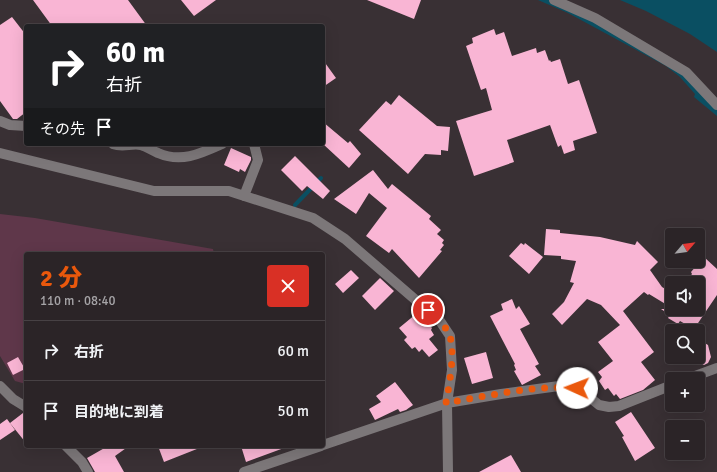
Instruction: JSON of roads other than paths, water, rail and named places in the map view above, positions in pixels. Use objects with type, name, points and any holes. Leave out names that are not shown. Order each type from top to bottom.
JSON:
[{"type":"street","points":[[554,0],[595,18],[686,72],[717,105]]},
{"type":"street","points":[[0,121],[10,126],[24,126]]},
{"type":"street","points":[[118,146],[130,146]]},
{"type":"street","points":[[142,146],[158,154],[178,158],[195,156],[218,146]]},
{"type":"street","points":[[244,196],[258,160],[254,146]]},
{"type":"street","points":[[0,153],[154,191],[229,191],[314,218],[345,239],[440,321],[450,336],[452,370],[446,403],[448,472]]},
{"type":"street","points":[[705,373],[717,368]]},
{"type":"street","points":[[0,386],[24,406]]},
{"type":"street","points":[[325,445],[446,403],[560,386],[577,388],[599,405],[609,407],[625,404],[665,388]]},
{"type":"street","points":[[68,448],[82,462],[88,472]]},
{"type":"street","points":[[244,472],[316,448]]},
{"type":"water","points":[[538,0],[549,0],[570,9],[684,73],[717,108],[717,116],[694,97],[695,94],[680,77],[666,66],[568,13]]},
{"type":"water","points":[[620,0],[717,0],[717,52],[690,34],[646,11]]},
{"type":"waterway","points":[[295,205],[321,178]]}]
